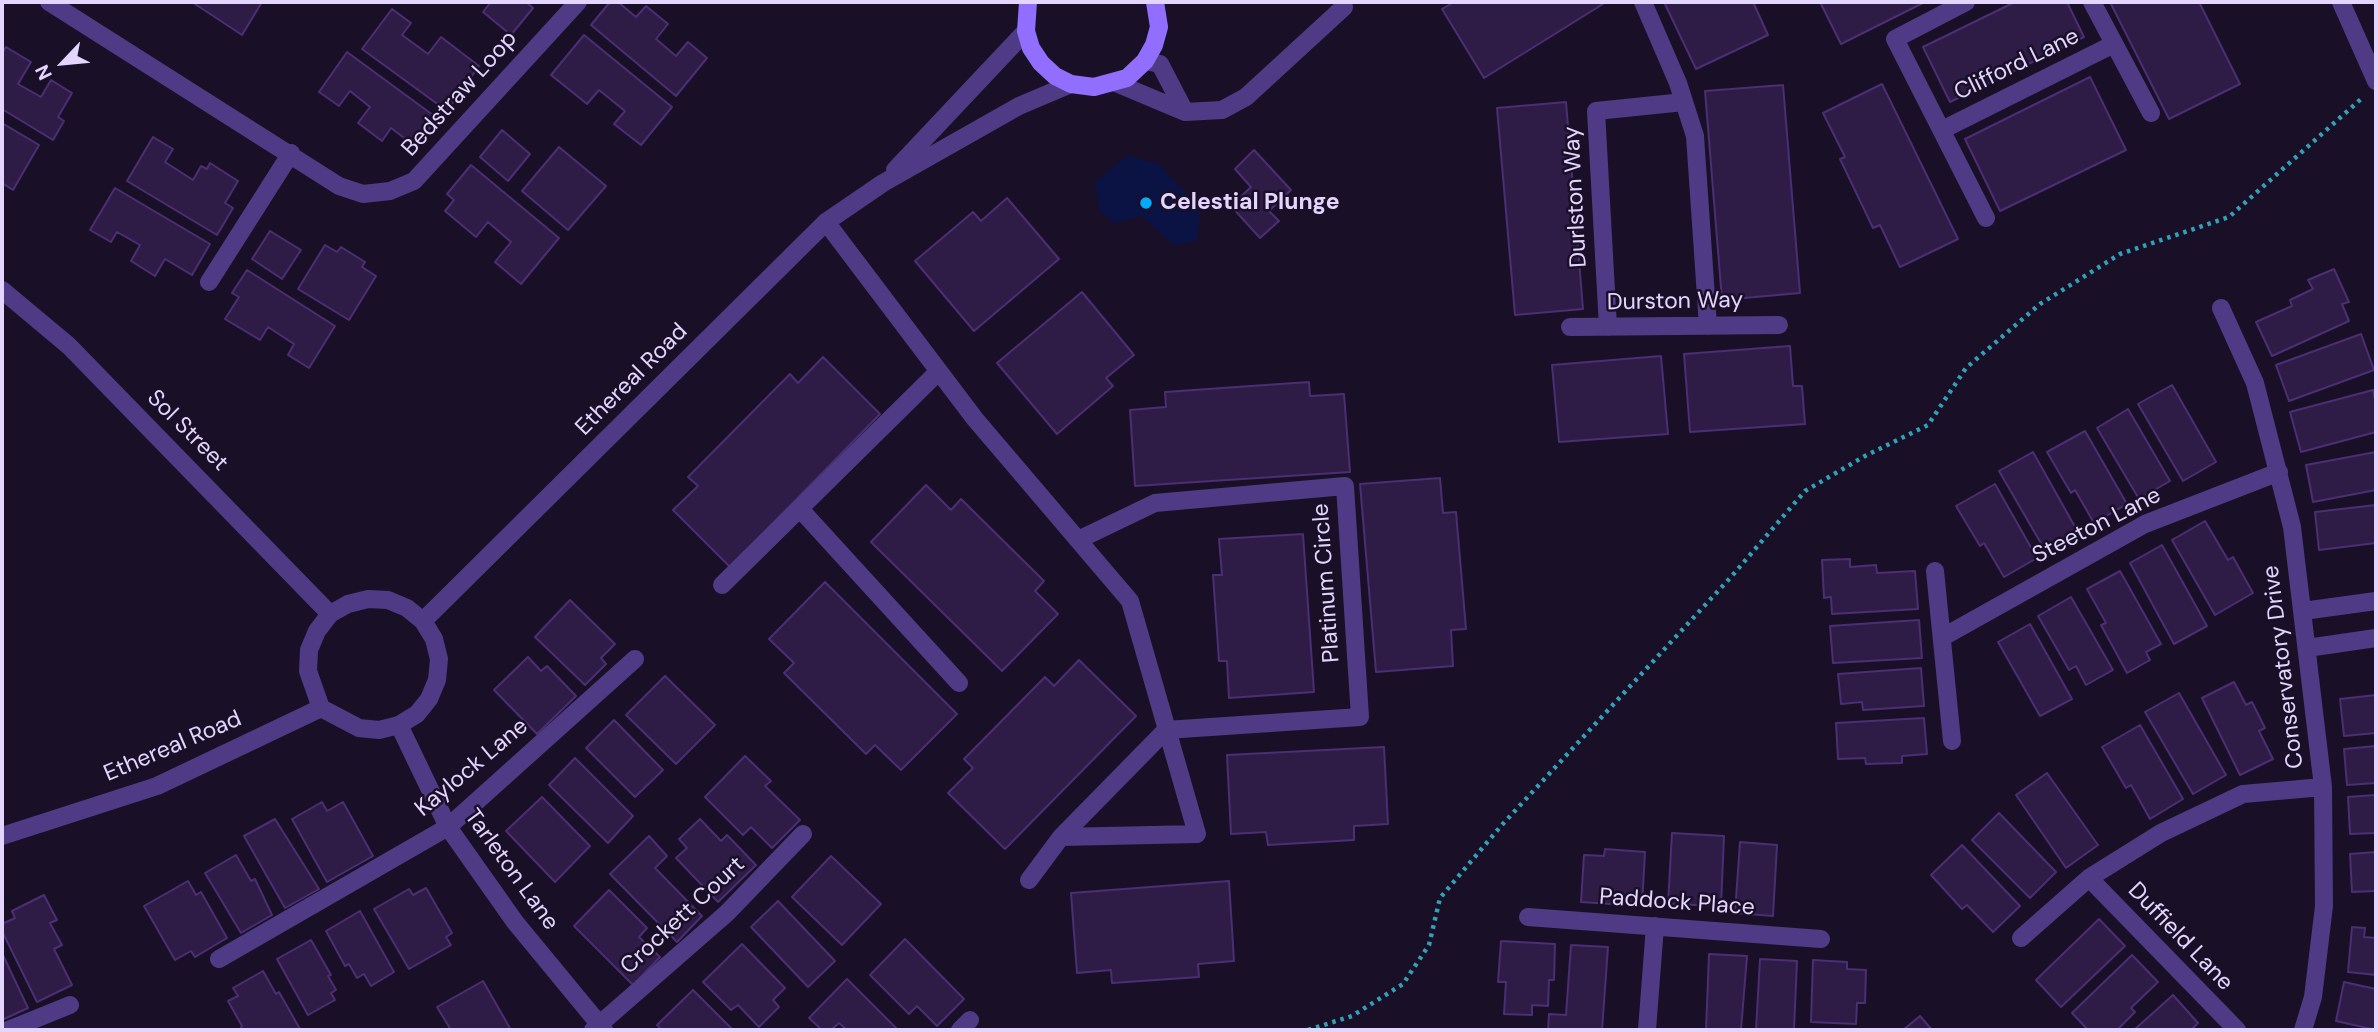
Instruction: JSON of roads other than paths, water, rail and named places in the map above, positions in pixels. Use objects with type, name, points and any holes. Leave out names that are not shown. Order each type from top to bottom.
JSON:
[{"type":"main road","points":[[1028,2],[1026,31],[1031,48],[1041,63],[1055,76],[1071,84]]},
{"type":"main road","points":[[1116,83],[1137,71],[1154,45],[1159,4]]},
{"type":"main road","name":"Ethereal Road","points":[[1071,84],[1094,88],[1116,83]]},
{"type":"street","name":"Bedstraw Loop","points":[[49,2],[291,153],[339,186],[363,194],[390,191],[414,181],[578,2]]},
{"type":"street","points":[[73,17],[85,2]]},
{"type":"street","points":[[1643,2],[1695,136],[1708,326]]},
{"type":"street","name":"Clifford Lane","points":[[1966,2],[1895,39],[1986,218]]},
{"type":"street","name":"Clifford Lane","points":[[2092,2],[2151,113]]},
{"type":"street","points":[[2341,2],[2371,87]]},
{"type":"street","points":[[1116,83],[1185,112],[1222,110],[1246,97],[1344,7]]},
{"type":"street","name":"Ethereal Road","points":[[883,183],[1026,31]]},
{"type":"street","name":"Clifford Lane","points":[[1942,130],[2114,44]]},
{"type":"street","points":[[1145,61],[1160,64],[1185,112]]},
{"type":"street","name":"Ethereal Road","points":[[423,621],[826,222],[883,183],[1019,106],[1071,84]]},
{"type":"street","name":"Durlston Way","points":[[1608,327],[1596,111],[1684,102]]},
{"type":"street","points":[[209,282],[291,153]]},
{"type":"street","points":[[826,222],[939,371],[1130,601],[1197,834],[1061,837]]},
{"type":"street","name":"Sol Street","points":[[2,290],[69,346],[330,614]]},
{"type":"street","name":"Conservatory Drive","points":[[2221,308],[2255,383],[2292,527],[2323,787],[2324,906],[2313,997],[2304,1030]]},
{"type":"street","name":"Durston Way","points":[[1570,327],[1779,325]]},
{"type":"street","points":[[722,585],[939,371]]},
{"type":"street","name":"Steeton Lane","points":[[1943,637],[2145,524],[2279,472]]},
{"type":"street","name":"Platinum Circle","points":[[1078,540],[1155,503],[1345,486],[1360,717],[1166,730]]},
{"type":"street","points":[[800,509],[959,683]]},
{"type":"street","points":[[1935,571],[1952,741]]},
{"type":"street","points":[[388,600],[407,608],[423,621],[436,646],[437,680],[429,699],[417,714],[399,725],[379,730],[359,728],[321,708],[308,671],[309,650],[317,631],[330,614],[359,601],[388,600]]},
{"type":"street","points":[[2302,611],[2376,601]]},
{"type":"street","points":[[2307,648],[2376,638]]},
{"type":"street","name":"Kaylock Lane","points":[[219,959],[447,827],[635,659]]},
{"type":"street","name":"Ethereal Road","points":[[2,836],[157,786],[321,708]]},
{"type":"street","name":"Tarleton Lane","points":[[399,725],[447,827],[515,922],[599,1029]]},
{"type":"street","points":[[1029,880],[1061,837],[1166,730]]},
{"type":"street","points":[[2021,938],[2088,878],[2161,833],[2244,794],[2323,787]]},
{"type":"street","name":"Crockett Court","points":[[599,1029],[727,913],[803,834]]},
{"type":"street","name":"Duffield Lane","points":[[2088,878],[2237,1030]]},
{"type":"street","name":"Paddock Place","points":[[1528,917],[1821,939]]},
{"type":"street","points":[[1647,1030],[1655,926]]},
{"type":"street","points":[[8,1030],[70,1005]]},
{"type":"place","name":"Celestial Plunge","points":[[1146,203]]}]
